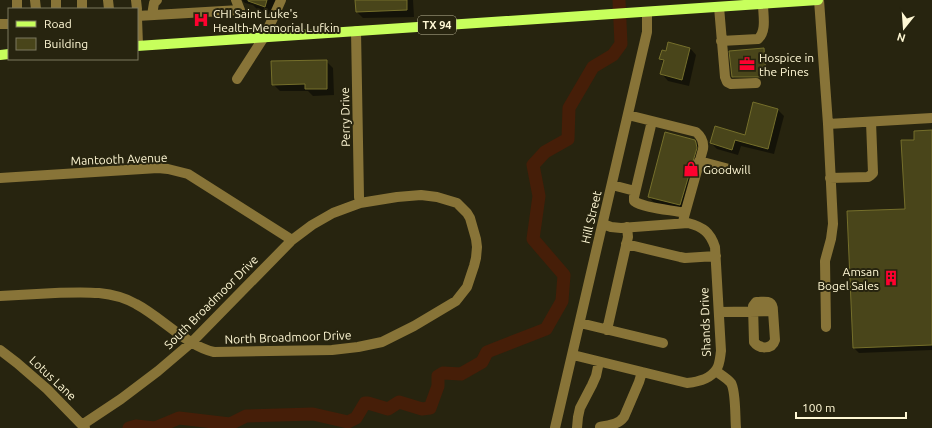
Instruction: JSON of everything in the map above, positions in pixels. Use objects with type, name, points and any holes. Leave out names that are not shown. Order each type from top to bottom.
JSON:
[{"type":"main road","name":"TX 94","points":[[138,46],[818,0]]},
{"type":"street","points":[[152,15],[154,3],[158,0]]},
{"type":"street","points":[[138,17],[240,10],[236,0]]},
{"type":"street","points":[[237,79],[264,37],[281,0]]},
{"type":"street","points":[[818,0],[828,124],[833,224],[831,239],[825,261],[826,327]]},
{"type":"street","points":[[722,40],[760,38],[763,27],[762,4]]},
{"type":"street","points":[[719,7],[725,77],[727,82],[731,84],[756,83]]},
{"type":"street","name":"Hill Street","points":[[555,428],[647,32],[647,12]]},
{"type":"street","name":"Perry Drive","points":[[356,31],[360,203]]},
{"type":"street","points":[[628,114],[696,132],[700,135],[704,143],[683,223]]},
{"type":"street","points":[[828,124],[932,118]]},
{"type":"street","points":[[652,120],[635,190],[635,202],[685,213]]},
{"type":"street","points":[[830,178],[868,177],[873,173],[871,122]]},
{"type":"street","points":[[699,161],[729,169]]},
{"type":"street","name":"Mantooth Avenue","points":[[0,178],[158,168],[178,171],[188,174],[292,240]]},
{"type":"street","points":[[612,185],[635,190]]},
{"type":"street","name":"North Broadmoor Drive","points":[[0,296],[87,291],[115,295],[136,304],[192,342],[208,351],[332,350],[382,342],[414,326],[456,301],[467,287],[472,276],[477,247],[470,218],[457,203],[450,200],[437,196],[422,195],[397,197],[360,203]]},
{"type":"street","name":"South Broadmoor Drive","points":[[84,426],[158,371],[192,342],[292,240],[312,225],[333,213],[360,203]]},
{"type":"street","name":"Shands Drive","points":[[573,355],[687,383],[699,382],[708,377],[716,371],[720,362],[721,351],[716,256],[713,240],[706,231],[697,225],[688,223],[627,227],[611,227],[603,224]]},
{"type":"street","points":[[607,330],[628,236],[627,227]]},
{"type":"street","points":[[626,244],[685,258],[716,256]]},
{"type":"street","points":[[719,312],[753,311],[773,311],[775,340],[772,346],[760,347],[755,344],[753,311]]},
{"type":"street","points":[[580,323],[663,343]]},
{"type":"street","name":"Lotus Lane","points":[[0,350],[47,389],[84,426]]},
{"type":"street","points":[[578,428],[580,408],[596,376],[599,362]]},
{"type":"street","points":[[716,371],[732,384],[736,428]]},
{"type":"street","points":[[600,427],[621,421],[642,372]]},
{"type":"building","points":[[248,0],[267,0],[265,7]]},
{"type":"building","points":[[355,0],[407,0],[407,10],[356,12]]},
{"type":"building","points":[[668,42],[690,48],[682,80],[660,74],[664,60],[659,59],[662,50],[666,51]]},
{"type":"building","name":"Hospice in the Pines","points":[[764,48],[766,77],[732,77],[729,51]]},
{"type":"building","points":[[327,60],[327,89],[305,89],[305,84],[272,85],[271,61]]},
{"type":"building","points":[[753,102],[778,109],[768,149],[735,140],[732,150],[710,143],[715,126],[745,135]]},
{"type":"building","name":"Amsan Bogel Sales","points":[[932,130],[932,345],[853,348],[847,211],[905,209],[901,140],[914,140],[914,131]]},
{"type":"building","points":[[665,132],[695,140],[696,143],[697,148],[680,205],[648,197]]},
{"type":"waterway","points":[[129,428],[136,426],[155,428],[179,418],[230,424],[246,416],[313,414],[348,422],[356,418],[365,403],[388,409],[399,402],[422,409],[430,408],[438,386],[438,376],[443,373],[461,374],[482,362],[487,352],[546,329],[562,301],[564,275],[533,239],[539,196],[533,165],[545,152],[568,139],[569,108],[593,67],[613,55],[621,44],[619,0]]},
{"type":"place","name":"CHI Saint Luke's Health-Memorial Lufkin","points":[[201,20]]},
{"type":"place","name":"Hospice in the Pines","points":[[747,64]]},
{"type":"place","name":"Goodwill","points":[[691,169]]},
{"type":"place","name":"Amsan Bogel Sales","points":[[891,278]]}]
